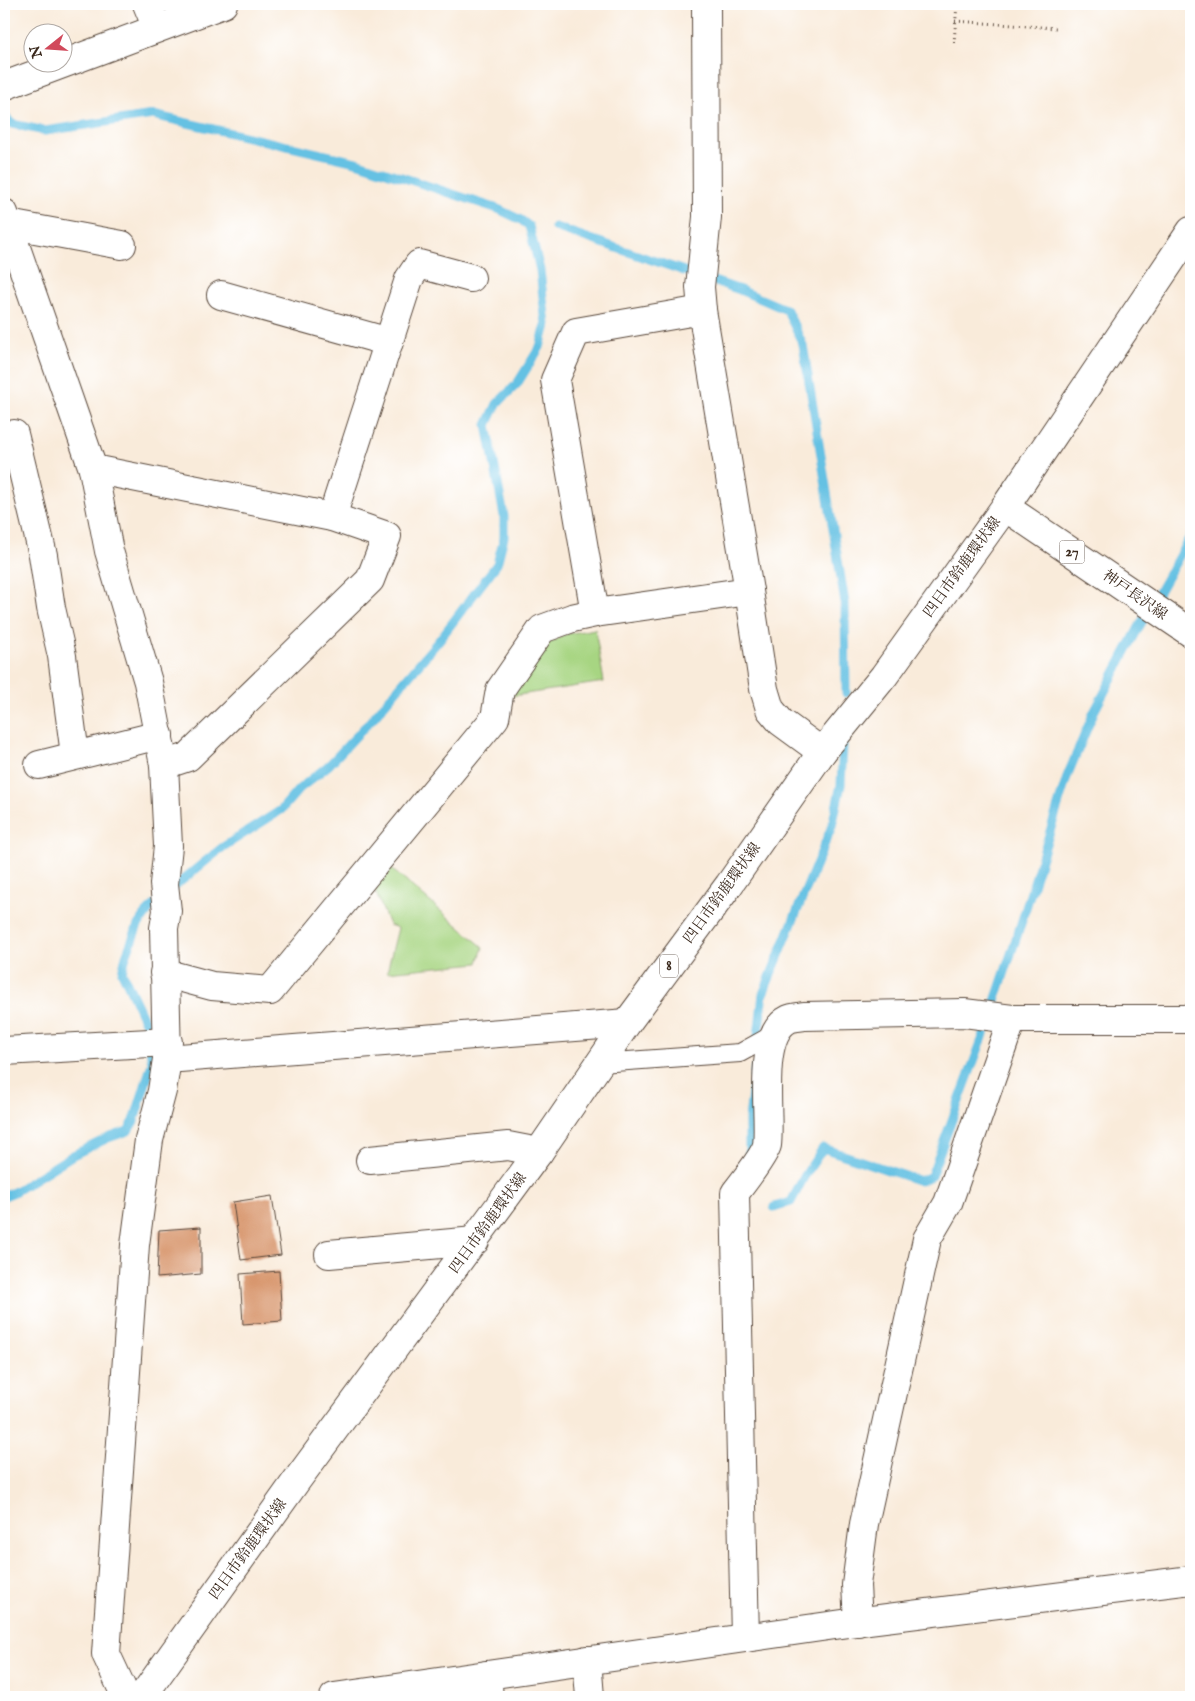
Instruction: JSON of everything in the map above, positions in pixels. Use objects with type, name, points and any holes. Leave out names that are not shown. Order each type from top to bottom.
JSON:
[{"type":"street","points":[[4,86],[152,16],[223,4]]},
{"type":"street","points":[[706,4],[707,217],[702,286],[764,689],[770,709],[780,722],[822,752]]},
{"type":"street","points":[[6,219],[122,245]]},
{"type":"street","points":[[6,219],[93,469],[109,551],[148,682],[164,765],[168,846],[164,884],[167,911],[164,928],[165,1024],[159,1047],[162,1091],[149,1140],[136,1245],[106,1654],[126,1697]]},
{"type":"street","name":"四日市鈴鹿環状線","points":[[142,1697],[297,1480],[539,1152],[628,1023],[729,885],[822,752],[884,676],[1005,507],[1191,231]]},
{"type":"street","points":[[332,517],[410,279],[419,264],[472,278]]},
{"type":"street","points":[[594,614],[555,380],[576,332],[702,286]]},
{"type":"street","points":[[221,295],[389,342]]},
{"type":"street","points":[[14,434],[43,555],[51,608],[62,656],[75,755]]},
{"type":"street","points":[[93,469],[332,517],[387,536],[370,580],[188,757],[164,765]]},
{"type":"street","name":"神戸長沢線","points":[[1005,507],[1191,633]]},
{"type":"street","points":[[164,973],[212,986],[270,991],[495,718],[500,690],[542,629],[572,618],[749,591]]},
{"type":"street","points":[[39,765],[159,735]]},
{"type":"street","points":[[745,1638],[735,1193],[767,1147],[766,1100],[770,1043],[774,1034],[790,1018],[804,1016],[964,1013],[1008,1018],[1191,1019]]},
{"type":"street","points":[[858,1622],[856,1585],[864,1524],[927,1239],[948,1203],[1008,1018]]},
{"type":"street","points":[[4,1051],[159,1047],[628,1023]]},
{"type":"street","points":[[370,1160],[508,1146],[539,1152]]},
{"type":"street","points":[[330,1254],[474,1241]]},
{"type":"street","points":[[334,1697],[488,1686],[587,1660],[858,1622],[1191,1580]]},
{"type":"street","points":[[587,1660],[590,1697]]},
{"type":"lane","points":[[600,1063],[740,1053],[774,1034]]},
{"type":"path","points":[[954,43],[957,4]]},
{"type":"path","points":[[955,21],[1056,28]]},
{"type":"green space","points":[[595,629],[604,682],[512,696],[546,645],[566,634]]},
{"type":"green space","points":[[388,866],[483,947],[478,963],[387,972],[398,928],[389,925],[374,888]]},
{"type":"building","points":[[272,1196],[281,1255],[241,1260],[233,1202]]},
{"type":"building","points":[[201,1227],[201,1274],[157,1278],[159,1230]]},
{"type":"building","points":[[279,1271],[282,1321],[243,1324],[240,1274]]},
{"type":"waterway","points":[[4,115],[12,124],[45,131],[153,115],[356,162],[498,209],[529,226],[540,270],[546,325],[540,347],[517,384],[497,404],[487,425],[504,516],[504,537],[497,564],[440,639],[373,718],[329,765],[299,789],[281,810],[223,847],[149,910],[138,925],[122,972],[147,1026],[152,1063],[134,1121],[128,1131],[108,1138],[73,1155],[14,1192],[4,1196]]},
{"type":"waterway","points":[[555,227],[740,290],[787,310],[803,345],[845,603],[846,693]]},
{"type":"waterway","points":[[774,1207],[791,1202],[804,1177],[823,1148],[920,1181],[931,1176],[983,1037],[1068,774],[1094,712],[1191,535]]},
{"type":"waterway","points":[[757,1045],[763,994],[832,826],[841,785],[843,746]]},
{"type":"waterway","points":[[749,1162],[749,1119],[755,1068]]}]
